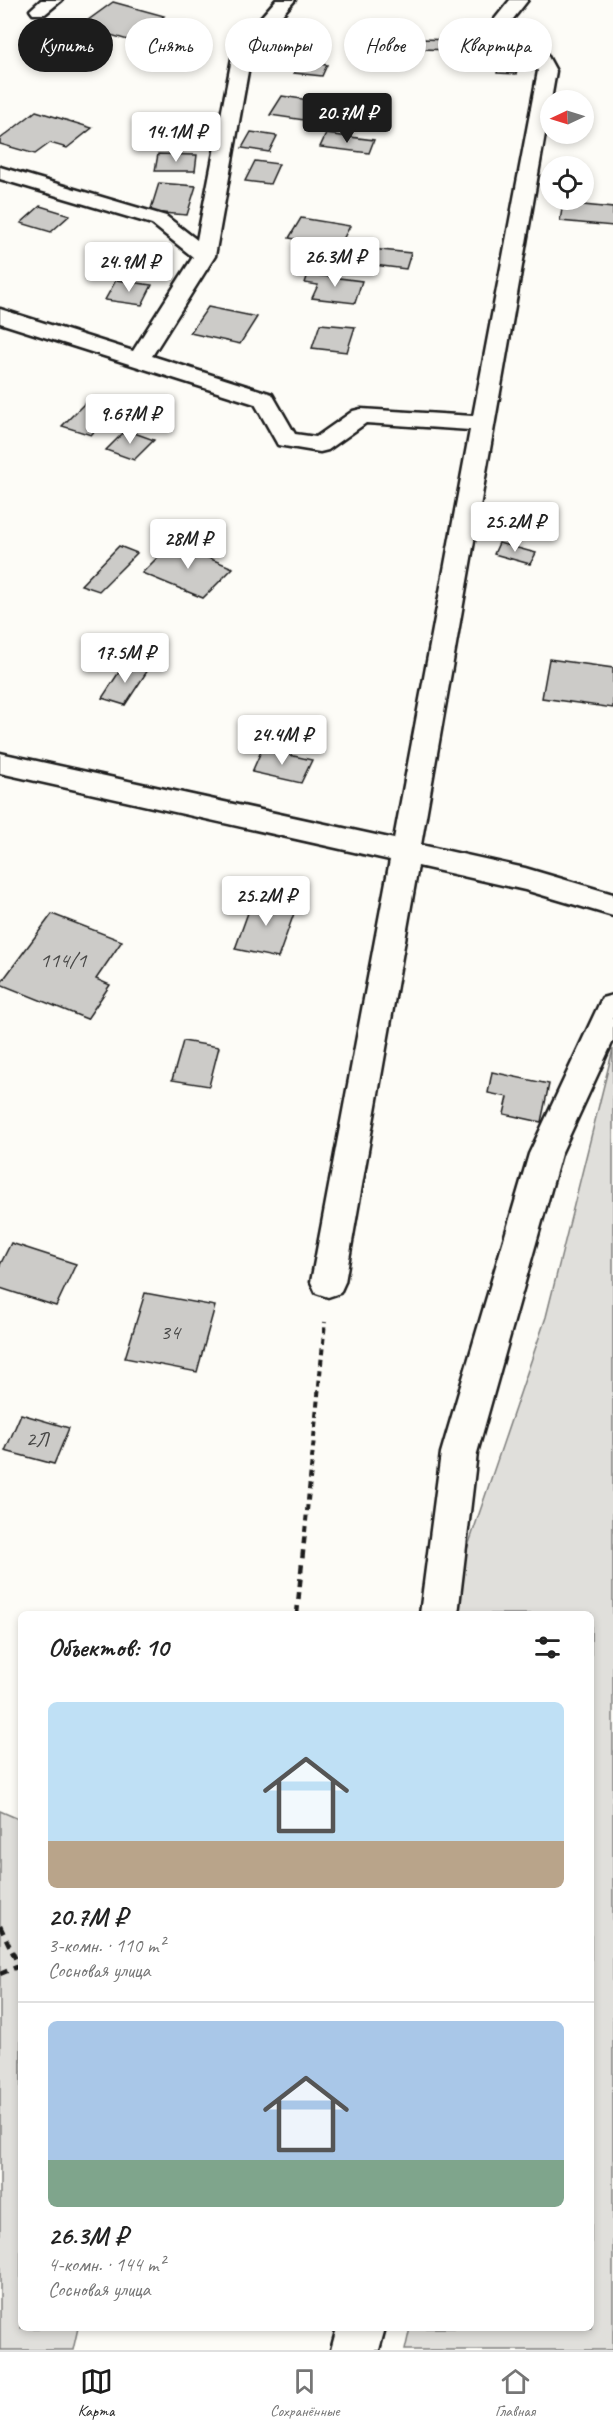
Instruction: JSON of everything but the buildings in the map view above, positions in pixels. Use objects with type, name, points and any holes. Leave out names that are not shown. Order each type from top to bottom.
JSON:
[{"type":"street","points":[[139,359],[204,255],[243,48],[286,0]]},
{"type":"street","points":[[328,1282],[548,71],[537,53],[499,25],[519,0]]},
{"type":"street","points":[[0,172],[159,220],[204,255]]},
{"type":"street","points":[[0,316],[264,399],[286,440],[320,445],[361,416],[483,424]]},
{"type":"street","points":[[0,763],[525,879],[613,905]]},
{"type":"street","points":[[439,1611],[459,1453],[545,1154],[613,1007]]},
{"type":"street","points":[[355,2350],[360,2331]]},
{"type":"path","points":[[297,1611],[328,1282]]},
{"type":"path","points":[[0,1926],[18,1963]]},
{"type":"path","points":[[0,1974],[18,1968]]},
{"type":"shaded area","points":[[613,1049],[613,2350],[405,2350],[409,2331],[594,2331],[594,1611],[460,1611],[461,1567],[546,1317]]},
{"type":"shaded area","points":[[0,1811],[18,1819],[18,2331],[77,2331],[73,2350],[0,2350]]}]
